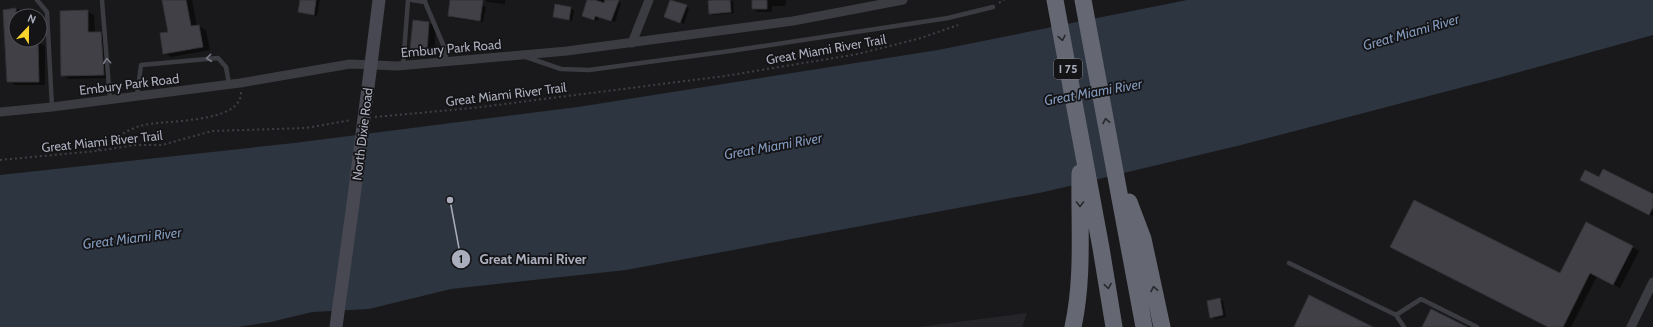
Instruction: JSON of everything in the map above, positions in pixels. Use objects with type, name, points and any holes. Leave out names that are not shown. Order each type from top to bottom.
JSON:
[{"type":"highway","name":"I 75","points":[[1055,0],[1101,248],[1114,327]]},
{"type":"highway","name":"I 75","points":[[1083,0],[1114,159],[1136,241]]},
{"type":"highway","points":[[1073,327],[1076,313],[1080,261],[1080,137]]},
{"type":"highway","points":[[1136,241],[1144,327]]},
{"type":"highway","points":[[1136,241],[1162,327]]},
{"type":"main road","name":"North Dixie Road","points":[[336,327],[379,0]]},
{"type":"street","points":[[632,43],[649,0]]},
{"type":"street","name":"Embury Park Road","points":[[0,112],[110,100],[240,83],[350,64],[403,66],[568,51],[793,21],[903,0]]},
{"type":"street","points":[[1631,327],[1653,282]]},
{"type":"lane","points":[[37,0],[47,12],[52,107]]},
{"type":"lane","points":[[102,0],[110,100]]},
{"type":"lane","points":[[403,66],[408,0]]},
{"type":"lane","points":[[412,0],[425,1],[445,48],[446,61]]},
{"type":"lane","points":[[521,55],[561,69],[589,70],[730,51],[948,18],[993,7]]},
{"type":"lane","points":[[137,96],[141,65],[218,58],[226,68],[229,84]]},
{"type":"lane","points":[[1289,263],[1396,315],[1404,327]]},
{"type":"lane","points":[[1396,315],[1421,299],[1477,327]]},
{"type":"path","points":[[993,7],[1004,0]]},
{"type":"path","name":"Great Miami River Trail","points":[[371,118],[473,108],[725,76],[858,54],[921,38],[960,24]]},
{"type":"path","points":[[97,151],[129,130],[142,125],[210,116],[227,112],[233,109],[240,100],[240,83]]},
{"type":"path","name":"Great Miami River Trail","points":[[0,160],[136,146],[162,145],[212,131],[306,128],[356,119]]},
{"type":"shaded area","points":[[1027,313],[1022,327],[918,327]]},
{"type":"water","points":[[1187,0],[1653,0],[1653,35],[1494,79],[1237,146],[1044,192],[626,270],[451,289],[369,309],[312,312],[271,322],[238,327],[0,327],[0,175],[294,143],[578,107],[938,50]]},
{"type":"building","points":[[162,0],[186,0],[191,26],[199,25],[203,47],[163,54],[160,33],[168,32]]},
{"type":"building","points":[[300,0],[316,0],[314,15],[298,12]]},
{"type":"building","points":[[450,0],[483,0],[480,21],[448,16]]},
{"type":"building","points":[[587,0],[595,0],[604,3],[605,0],[619,0],[611,21],[595,16],[594,20],[582,16]]},
{"type":"building","points":[[670,0],[687,5],[680,23],[664,17]]},
{"type":"building","points":[[730,0],[731,12],[709,14],[708,1]]},
{"type":"building","points":[[752,0],[767,0],[767,9],[752,9]]},
{"type":"building","points":[[555,4],[571,7],[569,20],[553,17]]},
{"type":"building","points":[[8,9],[8,48],[38,48],[39,82],[7,82],[3,10]]},
{"type":"building","points":[[88,10],[88,32],[101,32],[104,75],[61,76],[60,11]]},
{"type":"building","points":[[413,20],[429,22],[427,52],[410,50]]},
{"type":"building","points":[[1603,169],[1653,194],[1653,207],[1649,215],[1580,180],[1585,170],[1599,177]]},
{"type":"building","points":[[1414,200],[1560,273],[1586,222],[1633,246],[1613,285],[1590,273],[1563,327],[1548,327],[1390,247]]},
{"type":"building","points":[[1309,295],[1373,327],[1294,327]]},
{"type":"building","points":[[1220,298],[1223,315],[1210,318],[1207,301]]},
{"type":"building","points":[[1431,309],[1467,327],[1422,327]]},
{"type":"place","name":"Great Miami River","points":[[450,200]]}]
